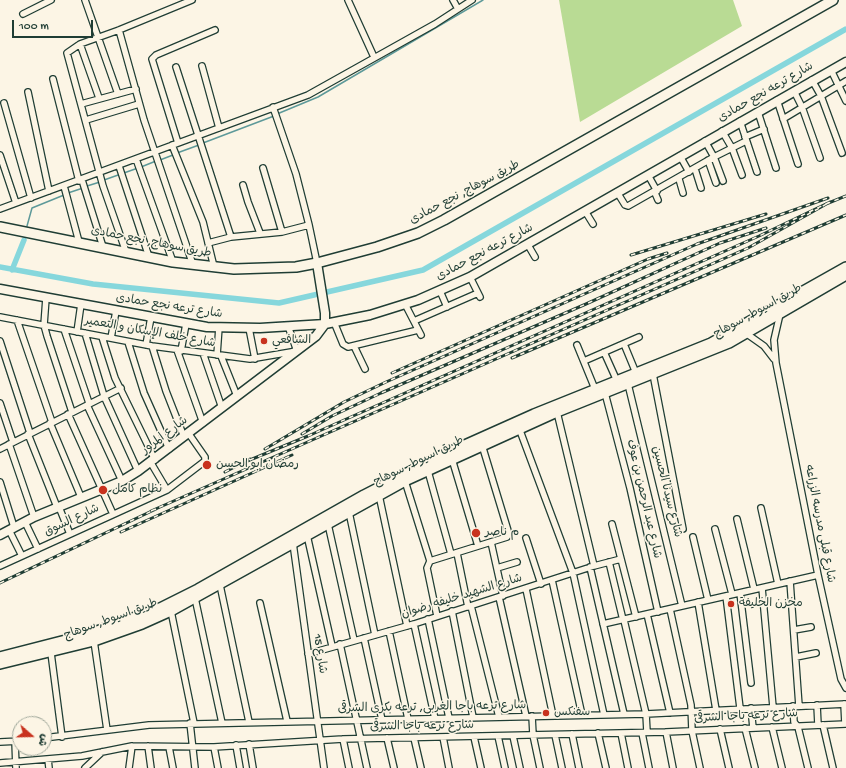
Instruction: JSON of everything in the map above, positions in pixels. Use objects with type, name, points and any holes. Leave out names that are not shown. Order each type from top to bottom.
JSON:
[{"type":"main road","name":"طريق سوهاج, نجع حمادى","points":[[0,227],[193,265],[276,269],[317,263],[390,243],[438,224],[833,0]]},
{"type":"main road","name":"طريق اسيوط, سوهاج","points":[[0,664],[51,653],[99,637],[293,543],[379,495],[428,470],[441,460],[452,459],[556,412],[716,349],[846,267]]},
{"type":"main road","name":"طريق اسيوط, سوهاج","points":[[119,628],[172,610],[220,585],[243,568],[364,495],[441,460],[534,414],[745,330],[780,314],[846,275]]},
{"type":"main road","name":"طريق اسيوط, سوهاج","points":[[0,657],[99,637]]},
{"type":"street","points":[[24,14],[51,0]]},
{"type":"street","points":[[85,0],[118,94]]},
{"type":"street","points":[[126,252],[99,173],[86,120],[67,57],[69,50],[80,44],[119,30],[192,0]]},
{"type":"street","points":[[348,0],[374,57]]},
{"type":"street","points":[[453,0],[458,10]]},
{"type":"street","points":[[0,209],[308,95],[458,10],[472,0]]},
{"type":"street","points":[[119,30],[154,152],[193,265]]},
{"type":"street","points":[[214,267],[203,222],[175,144],[152,59],[156,55],[215,30]]},
{"type":"street","points":[[80,44],[100,98]]},
{"type":"street","name":"شارع ترعه نجع حمادى","points":[[0,289],[186,324],[219,328],[325,324],[370,315],[440,291],[470,277],[528,245],[722,131],[846,62]]},
{"type":"street","points":[[202,66],[219,128]]},
{"type":"street","points":[[176,67],[231,237]]},
{"type":"street","points":[[831,70],[840,85],[846,101]]},
{"type":"street","points":[[53,79],[80,180],[103,247]]},
{"type":"street","points":[[812,80],[821,96],[842,153]]},
{"type":"street","points":[[783,119],[846,81]]},
{"type":"street","points":[[81,104],[136,89]]},
{"type":"street","points":[[794,91],[802,107],[820,158]]},
{"type":"street","points":[[28,92],[50,191]]},
{"type":"street","points":[[777,100],[798,164]]},
{"type":"street","points":[[4,103],[31,198]]},
{"type":"street","points":[[86,120],[139,104]]},
{"type":"street","points":[[273,107],[296,174],[309,225],[317,263],[325,313],[325,324]]},
{"type":"street","points":[[758,112],[776,168]]},
{"type":"street","points":[[740,122],[757,172]]},
{"type":"street","points":[[617,192],[624,205],[628,206],[656,192],[711,158],[732,148],[764,129]]},
{"type":"street","points":[[722,131],[732,148],[742,175]]},
{"type":"street","points":[[705,141],[711,158],[723,181]]},
{"type":"street","points":[[0,155],[16,203]]},
{"type":"street","points":[[680,156],[692,170],[701,188]]},
{"type":"street","points":[[711,158],[716,183]]},
{"type":"street","points":[[136,159],[173,262]]},
{"type":"street","points":[[119,166],[149,257]]},
{"type":"street","points":[[264,168],[282,232]]},
{"type":"street","points":[[648,174],[658,200]]},
{"type":"street","points":[[679,178],[683,193]]},
{"type":"street","points":[[243,185],[260,234]]},
{"type":"street","points":[[64,186],[79,242]]},
{"type":"street","points":[[585,211],[593,224]]},
{"type":"street","points":[[208,243],[231,237],[282,232],[309,225]]},
{"type":"street","points":[[528,245],[535,257]]},
{"type":"street","points":[[414,321],[479,295],[470,277]]},
{"type":"street","points":[[440,291],[446,307]]},
{"type":"street","points":[[46,298],[44,325],[70,413],[113,514]]},
{"type":"street","points":[[77,332],[81,304]]},
{"type":"street","points":[[334,322],[344,346],[354,346],[420,332],[405,304]]},
{"type":"street","points":[[111,338],[116,311]]},
{"type":"street","name":"شارع قبلى مدرسه الزراعه","points":[[780,314],[774,340],[776,363],[818,575],[841,679],[846,688]]},
{"type":"street","name":"شارع خلف الإسكان و التعمير","points":[[0,317],[149,346],[219,356],[255,359],[297,351]]},
{"type":"street","points":[[151,317],[149,346],[166,391],[187,435]]},
{"type":"street","points":[[17,320],[51,423],[81,497]]},
{"type":"street","points":[[186,324],[179,351],[203,423]]},
{"type":"street","name":"شارع المرور","points":[[0,535],[34,517],[122,481],[138,471],[320,333],[325,324]]},
{"type":"street","points":[[288,326],[297,351]]},
{"type":"street","points":[[219,328],[219,356],[237,396]]},
{"type":"street","points":[[249,328],[255,359]]},
{"type":"street","points":[[64,330],[88,404],[122,481]]},
{"type":"street","name":"شارع قبلى مدرسه الزراعه","points":[[745,330],[764,346],[776,363]]},
{"type":"street","points":[[85,333],[104,396],[138,471]]},
{"type":"street","points":[[102,337],[115,378],[121,388],[167,490]]},
{"type":"street","points":[[584,361],[639,337]]},
{"type":"street","points":[[0,341],[29,434],[70,534]]},
{"type":"street","points":[[128,342],[144,393],[169,449]]},
{"type":"street","points":[[624,344],[636,373]]},
{"type":"street","points":[[577,345],[595,389]]},
{"type":"street","points":[[354,346],[365,369]]},
{"type":"street","points":[[604,352],[617,381]]},
{"type":"street","points":[[203,354],[222,408]]},
{"type":"street","points":[[653,374],[683,529]]},
{"type":"street","name":"شارع سيدنا الحسين","points":[[628,384],[682,606]]},
{"type":"street","points":[[0,449],[121,388]]},
{"type":"street","name":"شارع عبد الرحمن بن عوف","points":[[605,393],[630,488],[658,612]]},
{"type":"street","points":[[0,403],[34,517]]},
{"type":"street","points":[[556,412],[592,566],[603,624],[624,714]]},
{"type":"street","points":[[519,428],[573,572],[604,715]]},
{"type":"street","name":"شارع السوق","points":[[0,566],[167,490],[205,461],[205,457],[187,435]]},
{"type":"street","points":[[430,561],[507,537],[509,533],[482,445]]},
{"type":"street","points":[[452,459],[478,546]]},
{"type":"street","points":[[428,470],[454,554],[499,717]]},
{"type":"street","points":[[405,481],[430,561],[427,568],[437,616]]},
{"type":"street","points":[[0,482],[12,528],[22,556]]},
{"type":"street","points":[[379,495],[407,626]]},
{"type":"street","points":[[760,508],[778,584]]},
{"type":"street","points":[[349,512],[375,635]]},
{"type":"street","points":[[737,519],[754,589]]},
{"type":"street","points":[[25,522],[38,549]]},
{"type":"street","points":[[328,524],[354,640]]},
{"type":"street","points":[[612,524],[636,617]]},
{"type":"street","points":[[716,529],[729,595],[740,708]]},
{"type":"street","points":[[307,535],[332,646]]},
{"type":"street","points":[[694,537],[708,600]]},
{"type":"street","points":[[526,538],[541,584]]},
{"type":"street","points":[[491,542],[497,568],[501,597],[540,768]]},
{"type":"street","name":"شارع 15","points":[[293,543],[319,722],[319,740],[324,768]]},
{"type":"street","name":"شارع الشهيد خليفه رضوان","points":[[308,654],[414,624],[526,589],[592,566],[621,559]]},
{"type":"street","points":[[497,568],[517,562]]},
{"type":"street","points":[[609,562],[646,714],[644,732],[649,768]]},
{"type":"street","points":[[603,624],[818,575]]},
{"type":"street","points":[[552,580],[582,715]]},
{"type":"street","points":[[790,581],[799,706]]},
{"type":"street","points":[[220,585],[249,722]]},
{"type":"street","points":[[762,588],[773,707]]},
{"type":"street","points":[[526,589],[553,716]]},
{"type":"street","points":[[740,593],[751,683]]},
{"type":"street","points":[[195,598],[222,723]]},
{"type":"street","points":[[698,602],[716,710]]},
{"type":"street","points":[[260,603],[287,721]]},
{"type":"street","points":[[670,609],[691,705],[692,731],[700,768]]},
{"type":"street","points":[[172,610],[192,723],[192,747],[195,768]]},
{"type":"street","points":[[452,611],[473,718]]},
{"type":"street","points":[[647,614],[670,713]]},
{"type":"street","points":[[428,619],[449,718]]},
{"type":"street","points":[[414,624],[435,719]]},
{"type":"street","points":[[794,630],[811,627]]},
{"type":"street","points":[[389,631],[408,719]]},
{"type":"street","points":[[99,637],[107,730]]},
{"type":"street","points":[[364,638],[382,720]]},
{"type":"street","points":[[340,644],[367,768]]},
{"type":"street","points":[[796,657],[816,652]]},
{"type":"street","points":[[51,653],[62,737]]},
{"type":"street","points":[[845,704],[845,724]]},
{"type":"street","name":"شارع ترعه باجا الغربى, ترعه بكرى الشرقى","points":[[52,738],[149,725],[192,723],[287,721],[319,722],[646,714],[740,708],[845,704]]},
{"type":"street","points":[[817,705],[820,725],[833,768]]},
{"type":"street","points":[[793,706],[794,722],[808,768]]},
{"type":"street","points":[[751,708],[753,728]]},
{"type":"street","name":"شارع ترعه باجا الشرقى","points":[[0,763],[16,765],[48,759],[82,756],[104,750],[132,746],[214,747],[343,739],[666,732],[845,724]]},
{"type":"street","points":[[772,727],[782,768]]},
{"type":"street","points":[[745,728],[755,768]]},
{"type":"street","points":[[720,729],[729,768]]},
{"type":"street","points":[[666,732],[673,768]]},
{"type":"street","points":[[621,733],[628,768]]},
{"type":"street","points":[[555,734],[562,768]]},
{"type":"street","points":[[572,734],[579,768]]},
{"type":"street","points":[[598,734],[606,768]]},
{"type":"street","points":[[498,736],[505,768]]},
{"type":"street","points":[[513,736],[520,768]]},
{"type":"street","points":[[443,737],[449,768]]},
{"type":"street","points":[[474,737],[481,768]]},
{"type":"street","points":[[388,738],[394,768]]},
{"type":"street","points":[[414,738],[421,768]]},
{"type":"street","points":[[343,739],[349,768]]},
{"type":"street","points":[[0,742],[12,741]]},
{"type":"street","points":[[249,744],[253,768]]},
{"type":"street","points":[[236,745],[240,768]]},
{"type":"street","points":[[129,768],[132,746]]},
{"type":"street","points":[[148,746],[152,768]]},
{"type":"street","points":[[169,747],[173,768]]},
{"type":"street","points":[[214,747],[218,768]]},
{"type":"street","points":[[85,768],[104,750]]},
{"type":"street","points":[[48,759],[49,768]]},
{"type":"green space","points":[[559,0],[733,0],[742,26],[580,122]]},
{"type":"waterway","points":[[277,114],[318,97],[483,0]]},
{"type":"waterway","points":[[0,267],[93,284],[279,303],[423,270],[846,29]]},
{"type":"waterway","points":[[203,143],[274,116]]},
{"type":"waterway","points":[[177,153],[199,145]]},
{"type":"waterway","points":[[160,160],[173,155]]},
{"type":"waterway","points":[[141,167],[156,161]]},
{"type":"waterway","points":[[104,180],[138,168]]},
{"type":"waterway","points":[[87,186],[100,182]]},
{"type":"waterway","points":[[68,193],[83,188]]},
{"type":"waterway","points":[[27,226],[32,208],[64,195]]},
{"type":"waterway","points":[[12,270],[24,240]]},
{"type":"railway","points":[[826,204],[846,196]]},
{"type":"railway","points":[[265,449],[344,402],[386,382],[697,244],[828,198]]},
{"type":"railway","points":[[151,511],[748,248],[830,202],[759,236],[308,436],[245,462]]},
{"type":"railway","points":[[631,255],[766,214]]},
{"type":"railway","points":[[512,358],[846,215]]},
{"type":"railway","points":[[302,434],[332,416],[381,393],[586,304],[720,243],[766,228]]},
{"type":"railway","points":[[392,373],[648,259],[667,253]]},
{"type":"railway","points":[[121,532],[292,455]]},
{"type":"railway","points":[[225,472],[250,459]]},
{"type":"railway","points":[[0,583],[156,509]]},
{"type":"place","name":"الشافعي","points":[[264,341]]},
{"type":"place","name":"رمضان ابو الحسن","points":[[207,465]]},
{"type":"place","name":"نظام كامل","points":[[103,490]]},
{"type":"place","name":"م ناصر","points":[[476,533]]},
{"type":"place","name":"مخزن الخليفة","points":[[731,604]]},
{"type":"place","name":"سفنكس","points":[[546,713]]}]
